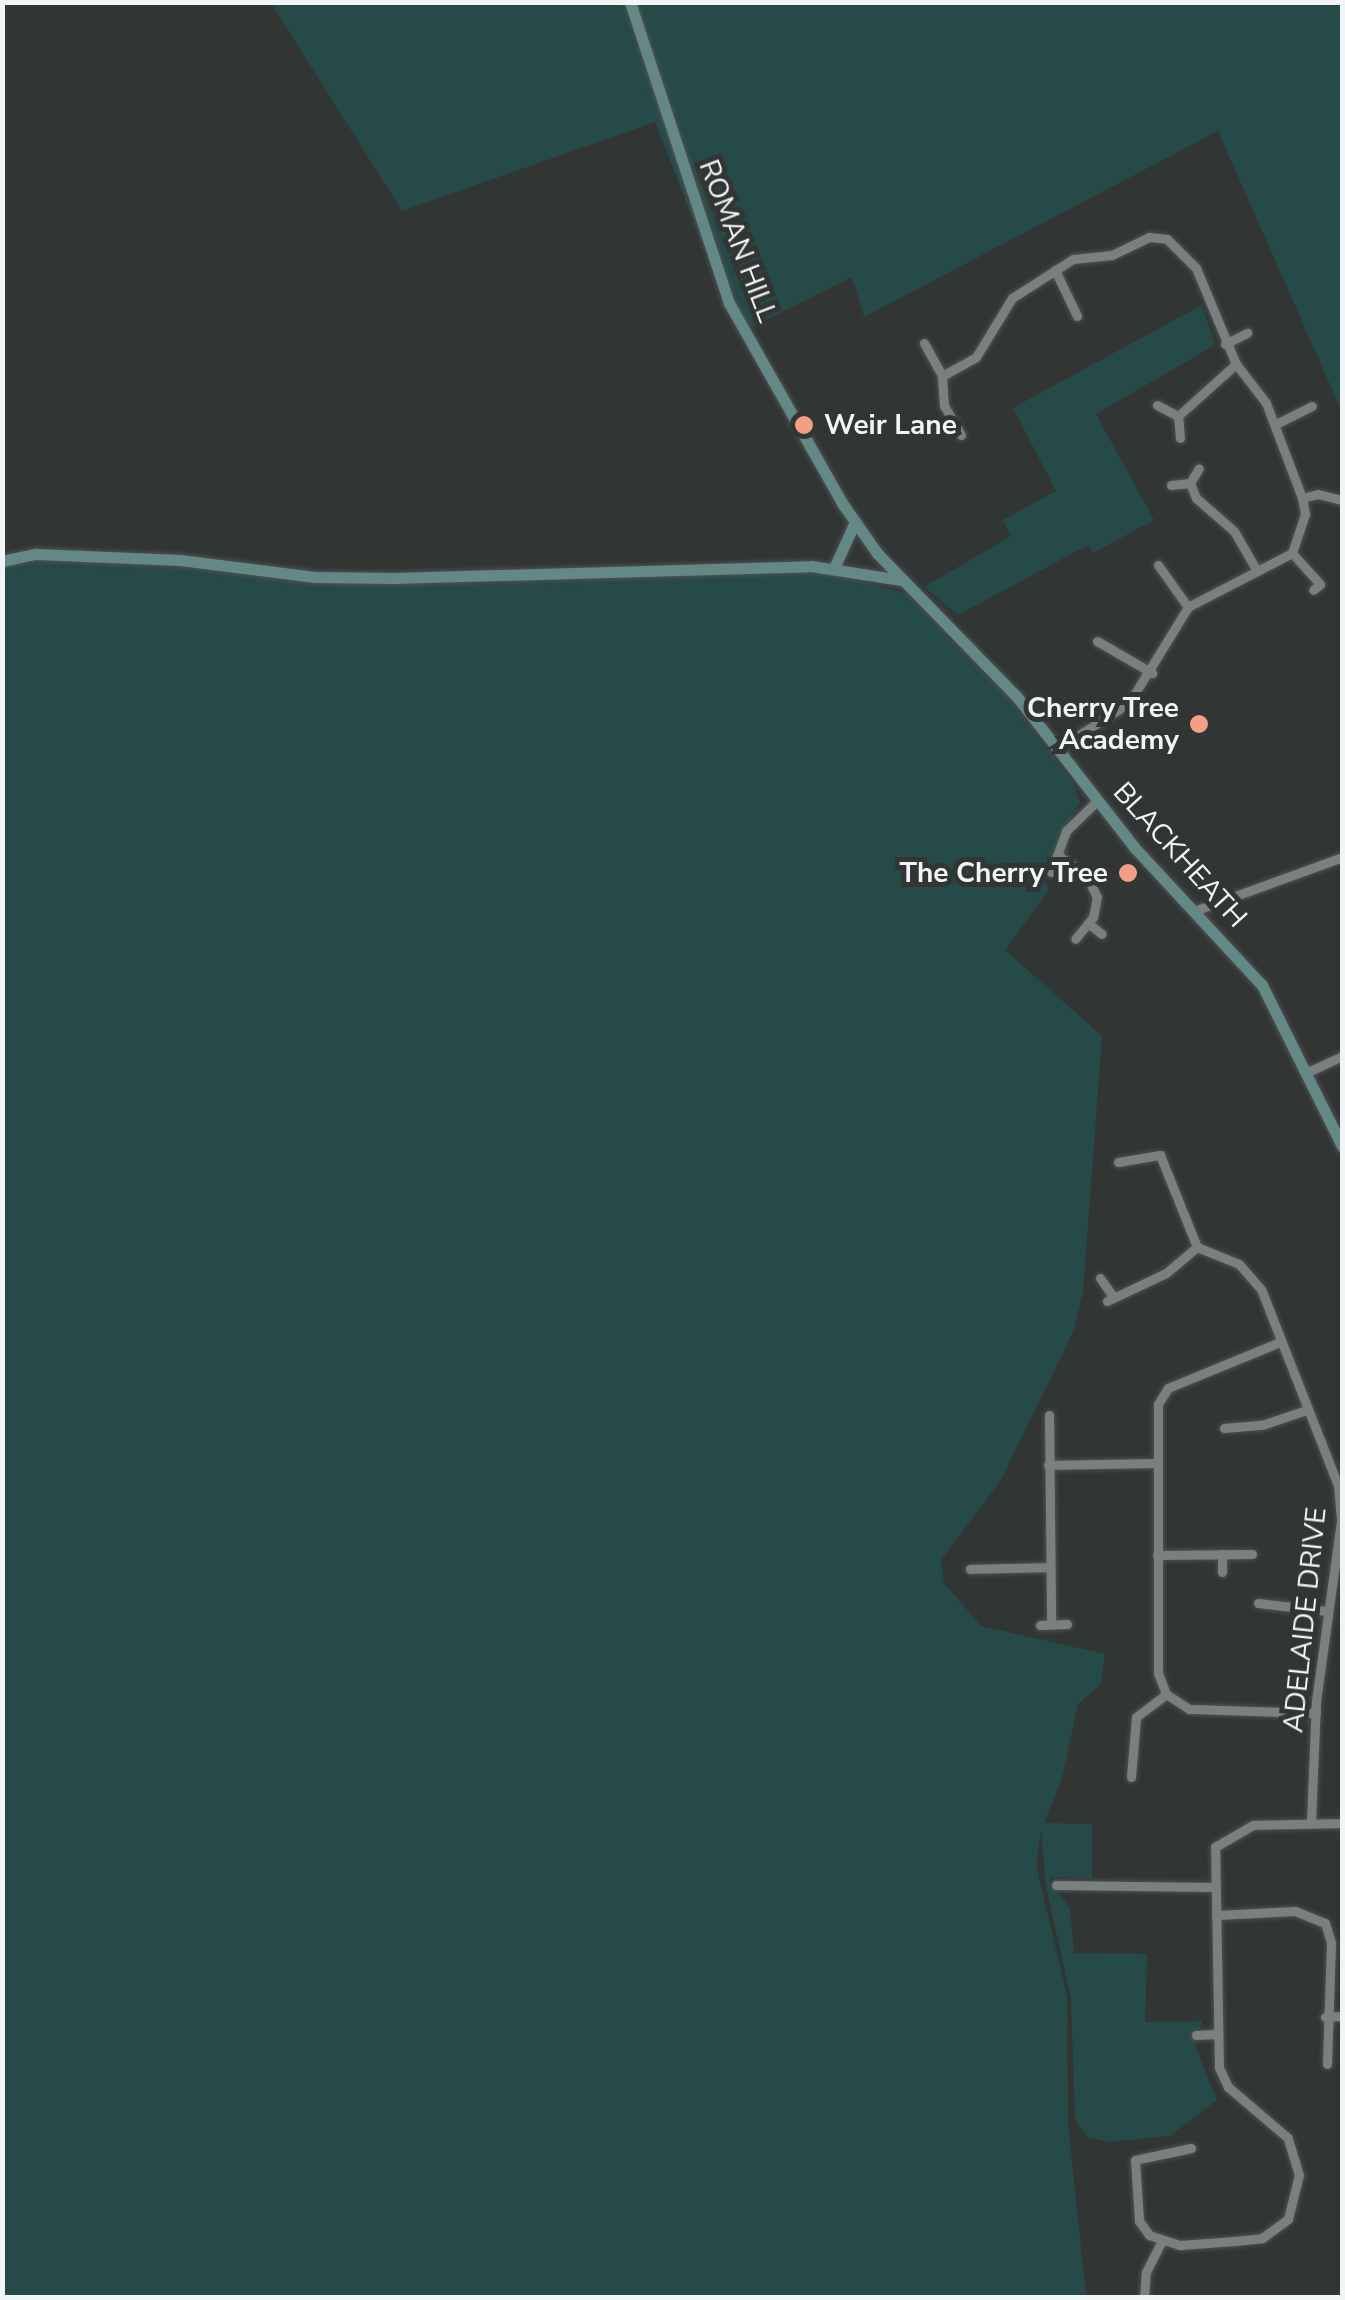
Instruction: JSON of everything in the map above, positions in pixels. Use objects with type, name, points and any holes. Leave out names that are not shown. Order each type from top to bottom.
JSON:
[{"type":"main road","name":"ROMAN HILL","points":[[630,2],[729,303],[855,522],[902,580]]},
{"type":"main road","points":[[834,568],[855,522]]},
{"type":"main road","points":[[2,561],[36,554],[180,560],[236,570],[373,578],[834,568],[902,580]]},
{"type":"main road","name":"BLACKHEATH","points":[[902,580],[953,627],[1097,801],[1262,985],[1342,1146]]},
{"type":"street","points":[[942,376],[976,357],[1012,298],[1055,270],[1090,254],[1112,254],[1149,237],[1167,239],[1196,268],[1236,364],[1276,424],[1302,498],[1304,514],[1292,553],[1188,608],[1152,673],[1129,703],[1057,749]]},
{"type":"street","points":[[1055,270],[1077,316]]},
{"type":"street","points":[[1226,344],[1247,333]]},
{"type":"street","points":[[924,343],[942,376],[944,406],[962,435]]},
{"type":"street","points":[[1178,416],[1236,364]]},
{"type":"street","points":[[1157,404],[1178,416]]},
{"type":"street","points":[[1276,424],[1312,406]]},
{"type":"street","points":[[1178,416],[1180,438]]},
{"type":"street","points":[[1190,483],[1199,468]]},
{"type":"street","points":[[1171,485],[1190,483]]},
{"type":"street","points":[[1190,483],[1196,498],[1234,531],[1257,570]]},
{"type":"street","points":[[1302,498],[1318,494],[1342,500]]},
{"type":"street","points":[[1292,553],[1320,584],[1313,590]]},
{"type":"street","points":[[1158,565],[1188,608]]},
{"type":"street","points":[[1102,639],[1152,673]]},
{"type":"street","points":[[1050,872],[1066,831],[1097,801]]},
{"type":"street","points":[[1058,856],[1094,885],[1098,904],[1089,924],[1076,939]]},
{"type":"street","points":[[1194,911],[1342,856]]},
{"type":"street","points":[[1089,924],[1102,934]]},
{"type":"street","points":[[1308,1072],[1342,1056]]},
{"type":"street","points":[[1100,1278],[1111,1299],[1166,1273],[1197,1247],[1160,1155],[1125,1162]]},
{"type":"street","name":"ADELAIDE DRIVE","points":[[1197,1247],[1239,1264],[1260,1290],[1341,1500],[1316,1713],[1311,1821]]},
{"type":"street","points":[[1280,1342],[1168,1388],[1156,1412],[1158,1673],[1166,1694],[1202,1710],[1316,1713]]},
{"type":"street","points":[[1224,1428],[1306,1410]]},
{"type":"street","points":[[1049,1415],[1050,1566],[1046,1624],[1066,1624]]},
{"type":"street","points":[[1048,1465],[1154,1463]]},
{"type":"street","points":[[1222,1554],[1222,1572]]},
{"type":"street","points":[[1158,1555],[1252,1554]]},
{"type":"street","points":[[979,1555],[975,1569],[1050,1566]]},
{"type":"street","points":[[1263,1617],[1261,1604],[1327,1611]]},
{"type":"street","points":[[1131,1777],[1136,1717],[1166,1694]]},
{"type":"street","points":[[1116,1758],[1130,1758]]},
{"type":"street","points":[[1191,2148],[1135,2160],[1139,2221],[1162,2241],[1262,2238],[1296,2204],[1299,2175],[1288,2138],[1228,2087],[1216,2034],[1216,1915],[1212,1887],[1216,1847],[1223,1837],[1253,1826],[1311,1821],[1342,1823]]},
{"type":"street","points":[[1063,1889],[1212,1887]]},
{"type":"street","points":[[1216,1915],[1294,1911],[1325,1923],[1330,1943],[1325,2017],[1327,2064]]},
{"type":"street","points":[[1325,2017],[1342,2016]]},
{"type":"street","points":[[1196,2036],[1216,2034]]},
{"type":"street","points":[[1135,2175],[1148,2174]]},
{"type":"street","points":[[1144,2298],[1146,2272],[1162,2241]]},
{"type":"shaded area","points":[[271,3],[1342,3],[1342,412],[1218,131],[864,317],[852,277],[738,334],[655,122],[402,211]]},
{"type":"shaded area","points":[[1202,305],[1215,345],[1096,414],[1154,520],[1093,553],[1088,545],[958,615],[924,587],[1011,536],[1003,520],[1056,491],[1013,408]]},
{"type":"shaded area","points":[[36,554],[180,560],[315,577],[811,566],[907,594],[1011,701],[1073,782],[1080,802],[1043,874],[1049,890],[1005,950],[1102,1036],[1083,1292],[1073,1332],[1001,1480],[941,1560],[944,1583],[981,1626],[1105,1654],[1101,1684],[1078,1704],[1062,1778],[1044,1823],[1092,1824],[1092,1878],[1050,1877],[1050,1883],[1070,1908],[1074,1953],[1147,1954],[1145,2022],[1202,2021],[1195,2045],[1217,2100],[1170,2136],[1108,2142],[1088,2137],[1075,2120],[1071,1999],[1046,1886],[1041,1830],[1036,1865],[1067,1996],[1068,2123],[1086,2297],[3,2298],[3,561]]},
{"type":"place","name":"Weir Lane","points":[[804,425]]},
{"type":"place","name":"Cherry Tree Academy","points":[[1199,724]]},
{"type":"place","name":"The Cherry Tree","points":[[1128,873]]}]
